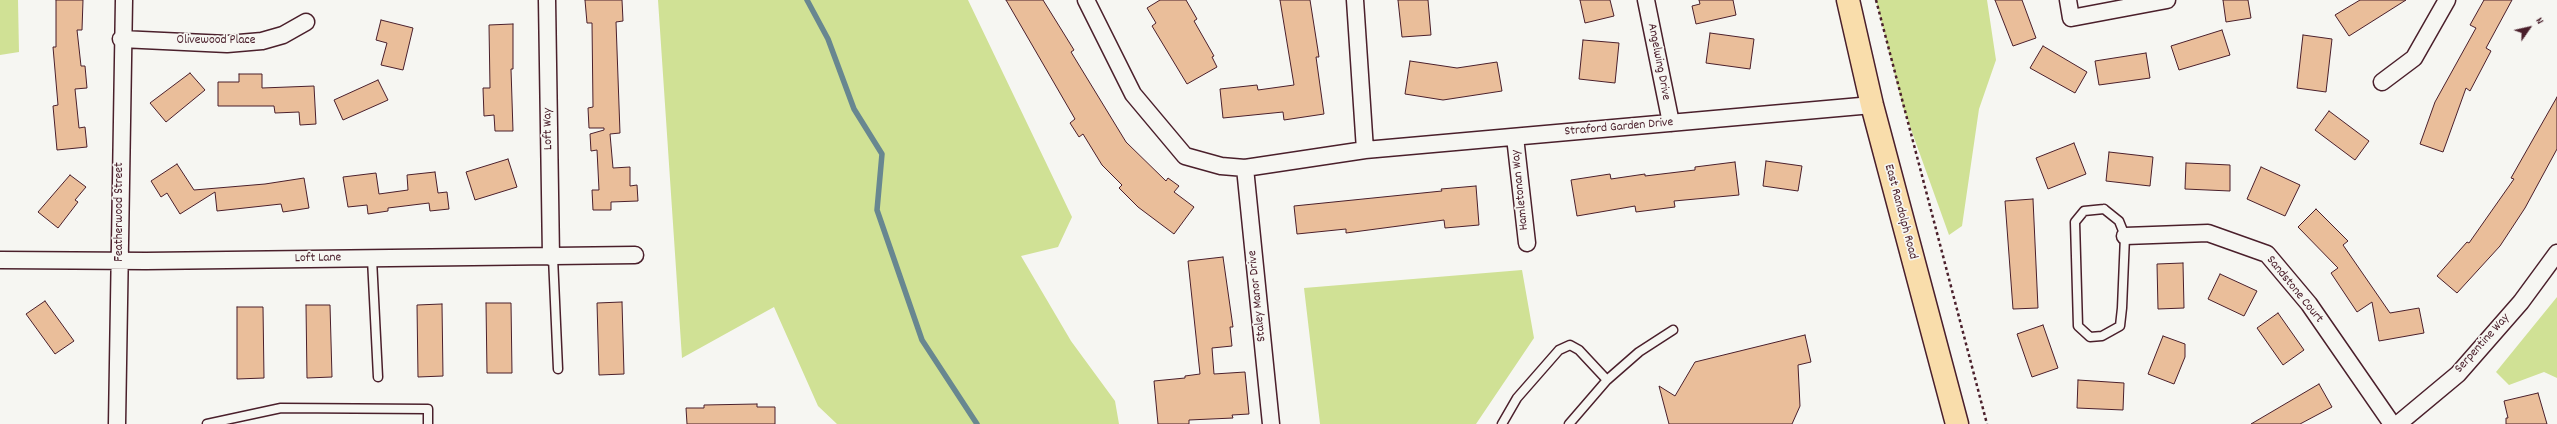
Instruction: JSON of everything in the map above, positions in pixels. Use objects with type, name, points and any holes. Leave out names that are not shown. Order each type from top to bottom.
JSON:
[{"type":"main road","name":"East Randolph Road","points":[[1848,0],[1872,105],[1957,424]]},
{"type":"street","name":"Featherwood Street","points":[[117,424],[120,261],[121,39],[124,0]]},
{"type":"street","name":"Loft Way","points":[[547,0],[552,257]]},
{"type":"street","name":"Straford Garden Drive","points":[[1086,0],[1133,94],[1185,156],[1221,166],[1244,168],[1365,150],[1872,105]]},
{"type":"street","points":[[1355,0],[1365,150]]},
{"type":"street","name":"Angelwing Drive","points":[[1646,0],[1671,123]]},
{"type":"street","points":[[2068,0],[2071,18],[2166,0]]},
{"type":"street","points":[[2382,82],[2414,58],[2447,0]]},
{"type":"street","name":"Olivewood Place","points":[[121,39],[227,44],[262,41],[283,35],[306,22]]},
{"type":"street","name":"Hamletonan Way","points":[[1516,137],[1527,243]]},
{"type":"street","name":"Staley Manor Drive","points":[[1244,168],[1271,424]]},
{"type":"street","name":"Sandstone Court","points":[[2125,236],[2208,232],[2267,254],[2309,304],[2392,424]]},
{"type":"street","name":"Serpentine Way","points":[[2398,424],[2458,374],[2521,302],[2557,253]]},
{"type":"street","name":"Loft Lane","points":[[0,260],[120,261],[635,255]]},
{"type":"lane","points":[[2104,209],[2119,221],[2125,236],[2120,326],[2102,336],[2090,337],[2078,326],[2075,222],[2084,211],[2104,209]]},
{"type":"lane","points":[[552,257],[558,369]]},
{"type":"lane","points":[[372,259],[378,377]]},
{"type":"lane","points":[[1569,424],[1607,380],[1639,352],[1673,330]]},
{"type":"lane","points":[[1502,424],[1517,398],[1559,350],[1570,345],[1579,350],[1607,380]]},
{"type":"lane","points":[[208,424],[281,408],[428,409],[428,424]]},
{"type":"path","points":[[1876,0],[1987,424]]},
{"type":"green space","points":[[0,0],[18,0],[19,52],[0,55]]},
{"type":"green space","points":[[658,0],[968,0],[1072,217],[1058,247],[1021,256],[1071,341],[1115,401],[1119,424],[837,424],[818,406],[774,307],[682,358]]},
{"type":"green space","points":[[1876,0],[1987,0],[1996,60],[1979,109],[1962,226],[1949,235],[1903,107]]},
{"type":"green space","points":[[1522,270],[1534,338],[1476,424],[1320,424],[1304,288]]},
{"type":"green space","points":[[2557,297],[2557,378],[2544,372],[2509,385],[2496,372]]},
{"type":"building","points":[[56,0],[83,0],[82,30],[77,30],[81,66],[85,66],[87,88],[75,89],[79,128],[85,127],[87,147],[57,150],[53,106],[58,105],[53,47],[56,47]]},
{"type":"building","points":[[585,0],[622,0],[623,21],[616,22],[620,133],[610,134],[613,168],[630,167],[630,186],[637,185],[638,201],[611,202],[611,210],[593,210],[592,190],[599,190],[597,150],[591,151],[590,134],[604,130],[604,128],[589,128],[588,108],[593,107],[592,23],[587,23]]},
{"type":"building","points":[[1006,0],[1043,0],[1074,50],[1071,52],[1126,142],[1166,181],[1168,178],[1179,186],[1174,192],[1194,207],[1174,234],[1138,207],[1119,188],[1122,185],[1102,165],[1083,134],[1079,137],[1070,123],[1075,119]]},
{"type":"building","points":[[1160,0],[1186,0],[1197,19],[1194,21],[1214,56],[1212,57],[1217,67],[1187,84],[1152,26],[1156,23],[1147,8]]},
{"type":"building","points":[[1280,0],[1310,0],[1319,57],[1316,57],[1324,114],[1284,120],[1283,112],[1223,118],[1220,89],[1257,85],[1258,90],[1294,85]]},
{"type":"building","points":[[1398,0],[1428,0],[1431,35],[1402,37]]},
{"type":"building","points":[[1580,0],[1610,0],[1614,16],[1585,23]]},
{"type":"building","points":[[1699,0],[1733,0],[1736,15],[1696,24],[1692,6],[1700,4]]},
{"type":"building","points":[[1995,0],[2022,0],[2036,38],[2013,46]]},
{"type":"building","points":[[2223,0],[2248,0],[2251,18],[2226,22]]},
{"type":"building","points":[[2360,0],[2406,0],[2349,36],[2335,15]]},
{"type":"building","points":[[2484,0],[2512,0],[2486,48],[2491,51],[2470,91],[2466,88],[2443,152],[2420,144],[2435,102],[2476,28],[2470,25]]},
{"type":"building","points":[[381,20],[413,28],[403,70],[381,65],[387,43],[376,40]]},
{"type":"building","points":[[513,24],[513,69],[511,69],[513,131],[495,131],[494,115],[484,116],[483,88],[490,88],[489,25]]},
{"type":"building","points":[[2222,30],[2230,55],[2179,70],[2171,46]]},
{"type":"building","points":[[1710,33],[1754,39],[1750,69],[1706,63]]},
{"type":"building","points":[[2303,35],[2332,39],[2326,92],[2297,88]]},
{"type":"building","points":[[1583,40],[1619,43],[1615,83],[1579,79]]},
{"type":"building","points":[[2043,46],[2087,72],[2075,93],[2030,68]]},
{"type":"building","points":[[2146,53],[2150,78],[2099,85],[2095,61]]},
{"type":"building","points":[[1410,61],[1457,68],[1497,62],[1502,91],[1443,100],[1405,94]]},
{"type":"building","points":[[190,73],[205,90],[166,122],[150,103]]},
{"type":"building","points":[[239,74],[262,74],[262,88],[314,86],[316,124],[300,125],[299,112],[275,113],[274,106],[218,106],[218,82],[239,82]]},
{"type":"building","points":[[378,80],[388,100],[343,120],[334,100]]},
{"type":"building","points":[[2557,97],[2557,149],[2525,208],[2500,246],[2457,293],[2437,276],[2467,242],[2469,243],[2514,179],[2511,178]]},
{"type":"building","points":[[2329,111],[2369,141],[2355,160],[2315,130]]},
{"type":"building","points":[[2074,143],[2086,174],[2048,189],[2036,158]]},
{"type":"building","points":[[2109,152],[2153,157],[2150,186],[2106,181]]},
{"type":"building","points":[[508,159],[517,187],[475,200],[466,172]]},
{"type":"building","points":[[1766,161],[1802,166],[1798,191],[1763,186]]},
{"type":"building","points":[[1735,162],[1739,195],[1674,201],[1675,207],[1636,212],[1635,206],[1577,216],[1571,180],[1610,174],[1611,179],[1645,174],[1645,176],[1695,170],[1695,167]]},
{"type":"building","points":[[2186,163],[2230,165],[2230,191],[2185,189]]},
{"type":"building","points":[[177,164],[194,190],[265,184],[304,178],[309,208],[283,212],[281,204],[217,211],[215,192],[180,214],[167,193],[161,197],[151,181]]},
{"type":"building","points":[[2261,167],[2300,185],[2285,216],[2247,199]]},
{"type":"building","points":[[435,172],[438,193],[447,192],[449,209],[430,211],[429,203],[388,208],[388,211],[368,214],[367,205],[348,207],[343,177],[376,173],[379,194],[408,190],[407,175]]},
{"type":"building","points":[[70,175],[86,187],[75,200],[78,202],[58,228],[38,212]]},
{"type":"building","points":[[1476,186],[1479,225],[1445,228],[1444,220],[1346,233],[1346,229],[1297,234],[1294,206],[1442,191],[1441,189]]},
{"type":"building","points":[[2033,199],[2038,308],[2013,309],[2005,201]]},
{"type":"building","points":[[2316,209],[2348,241],[2343,245],[2390,313],[2419,308],[2424,333],[2379,341],[2372,302],[2357,312],[2331,273],[2338,268],[2298,227]]},
{"type":"building","points":[[1223,257],[1233,327],[1230,327],[1232,346],[1212,348],[1214,374],[1245,372],[1249,414],[1232,415],[1233,418],[1189,420],[1189,424],[1158,424],[1154,381],[1185,378],[1185,376],[1200,374],[1188,261]]},
{"type":"building","points":[[2183,263],[2184,308],[2158,309],[2157,264]]},
{"type":"building","points":[[2220,274],[2257,291],[2244,316],[2208,299]]},
{"type":"building","points":[[45,301],[74,341],[55,354],[26,314]]},
{"type":"building","points":[[622,302],[624,374],[599,375],[597,303]]},
{"type":"building","points":[[486,303],[511,303],[512,373],[487,373]]},
{"type":"building","points":[[442,304],[443,376],[418,377],[417,305]]},
{"type":"building","points":[[306,305],[330,305],[332,377],[307,378]]},
{"type":"building","points":[[237,307],[263,307],[264,378],[237,379]]},
{"type":"building","points":[[2278,313],[2304,350],[2283,365],[2257,328]]},
{"type":"building","points":[[2043,325],[2058,368],[2032,377],[2017,334]]},
{"type":"building","points":[[1805,335],[1811,362],[1798,365],[1800,406],[1792,424],[1669,424],[1659,386],[1675,396],[1695,362]]},
{"type":"building","points":[[2163,336],[2185,344],[2185,357],[2174,384],[2148,374]]},
{"type":"building","points":[[2078,380],[2124,383],[2123,410],[2077,408]]},
{"type":"building","points":[[2319,384],[2332,407],[2300,424],[2251,424]]},
{"type":"building","points":[[2538,393],[2547,424],[2506,424],[2506,418],[2508,418],[2504,401]]},
{"type":"building","points":[[757,404],[757,407],[775,407],[775,424],[687,424],[686,408],[704,408],[704,405]]},
{"type":"waterway","points":[[807,0],[828,39],[854,109],[882,154],[877,210],[922,340],[977,424]]}]
